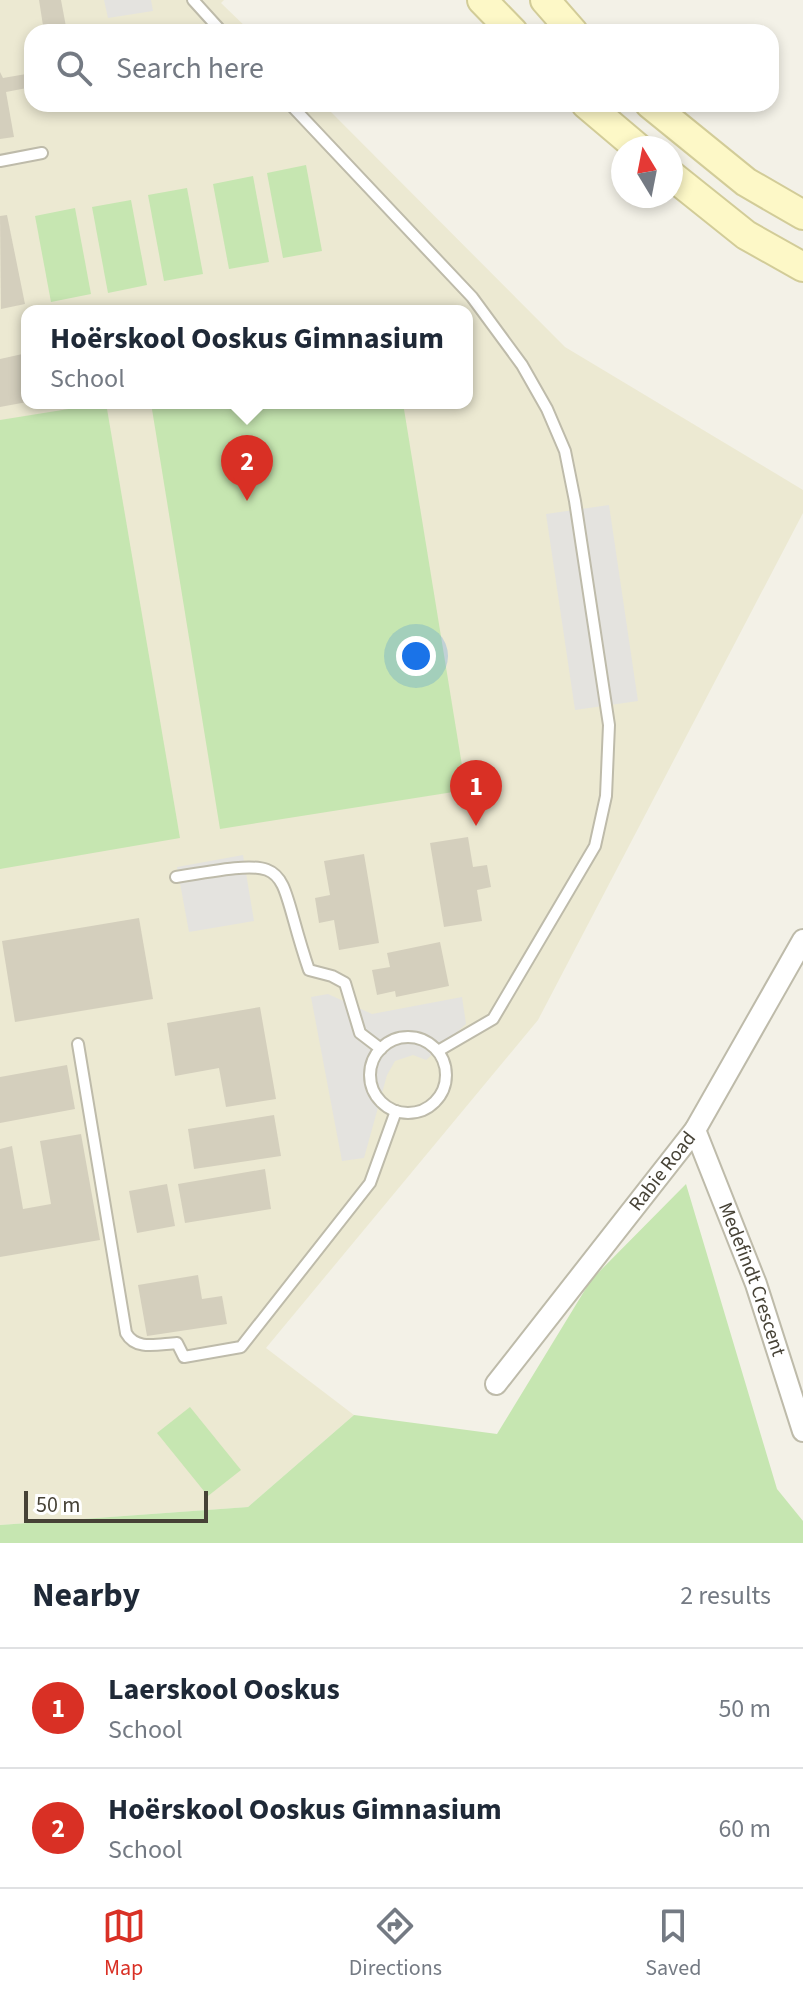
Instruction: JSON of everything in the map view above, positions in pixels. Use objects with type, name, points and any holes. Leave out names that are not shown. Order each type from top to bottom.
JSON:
[{"type":"street","points":[[482,0],[505,24]]},
{"type":"street","points":[[545,0],[566,24]]},
{"type":"street","points":[[595,112],[624,136]]},
{"type":"street","points":[[660,112],[746,182],[803,215]]},
{"type":"street","points":[[683,185],[746,235],[803,267]]},
{"type":"street","name":"Rabie Road","points":[[496,1384],[695,1130],[803,940]]},
{"type":"street","name":"Medefindt Crescent","points":[[695,1130],[756,1284],[803,1431]]},
{"type":"lane","points":[[193,0],[215,24]]},
{"type":"lane","points":[[298,112],[472,297],[522,365],[547,409],[565,451],[575,501],[609,725],[606,796],[595,846],[493,1019],[438,1051]]},
{"type":"lane","points":[[0,161],[42,153]]},
{"type":"lane","points":[[176,877],[253,865],[272,869],[284,882],[309,970],[345,983],[360,1033],[381,1049]]},
{"type":"lane","points":[[403,1037],[428,1043],[438,1051],[447,1074],[440,1097],[421,1111],[396,1111],[377,1097],[372,1086],[373,1060],[381,1049],[403,1037]]},
{"type":"lane","points":[[78,1044],[126,1333],[131,1342],[139,1345],[177,1343],[184,1357],[241,1347],[370,1183],[396,1111]]},
{"type":"shaded area","points":[[0,0],[224,0],[221,3],[243,24],[24,24],[24,112],[331,112],[565,347],[803,490],[803,513],[538,1020],[266,1348],[354,1415],[248,1507],[0,1525]]},
{"type":"shaded area","points":[[104,0],[151,0],[153,11],[108,18]]},
{"type":"shaded area","points":[[609,505],[638,701],[575,710],[546,514]]},
{"type":"shaded area","points":[[243,855],[254,921],[189,932],[177,867]]},
{"type":"shaded area","points":[[328,994],[372,1014],[462,997],[466,1024],[426,1060],[413,1055],[395,1061],[387,1075],[364,1158],[342,1161],[311,997]]},
{"type":"green space","points":[[306,165],[322,251],[283,258],[267,173]]},
{"type":"green space","points":[[253,176],[269,262],[229,269],[213,184]]},
{"type":"green space","points":[[187,188],[203,274],[164,281],[148,195]]},
{"type":"green space","points":[[131,200],[147,285],[108,293],[92,207]]},
{"type":"green space","points":[[75,208],[91,294],[51,302],[35,216]]},
{"type":"green space","points":[[69,409],[107,409],[180,838],[0,869],[0,420]]},
{"type":"green space","points":[[152,409],[404,409],[466,790],[220,829]]},
{"type":"green space","points":[[686,1184],[777,1489],[803,1521],[803,1543],[0,1543],[0,1525],[248,1507],[354,1415],[497,1434],[591,1280]]},
{"type":"green space","points":[[190,1407],[241,1470],[208,1496],[157,1433]]},
{"type":"building","points":[[39,0],[61,0],[66,24],[43,24]]},
{"type":"building","points":[[0,72],[3,78],[24,74],[24,89],[6,92],[14,137],[0,139]]},
{"type":"building","points":[[7,215],[25,304],[1,309],[0,216]]},
{"type":"building","points":[[21,354],[21,403],[0,407],[0,359]]},
{"type":"building","points":[[468,837],[473,867],[487,865],[491,887],[477,890],[482,921],[444,927],[430,843]]},
{"type":"building","points":[[364,854],[379,943],[339,950],[334,920],[319,923],[315,898],[330,895],[324,861]]},
{"type":"building","points":[[139,918],[153,999],[15,1022],[2,941]]},
{"type":"building","points":[[440,942],[449,986],[396,997],[395,991],[377,995],[372,970],[390,967],[387,953]]},
{"type":"building","points":[[260,1007],[276,1099],[226,1107],[219,1068],[175,1076],[167,1023]]},
{"type":"building","points":[[67,1065],[75,1109],[0,1123],[0,1077]]},
{"type":"building","points":[[274,1115],[281,1156],[194,1169],[188,1129]]},
{"type":"building","points":[[81,1134],[100,1240],[0,1257],[0,1149],[12,1146],[23,1209],[51,1204],[40,1141]]},
{"type":"building","points":[[265,1169],[271,1209],[185,1223],[178,1184]]},
{"type":"building","points":[[167,1184],[175,1226],[137,1233],[129,1191]]},
{"type":"building","points":[[198,1275],[202,1299],[222,1296],[227,1324],[147,1336],[138,1285]]},
{"type":"place","name":"Hoërskool Ooskus Gimnasium","points":[[247,501]]},
{"type":"place","name":"Laerskool Ooskus","points":[[476,826]]}]
